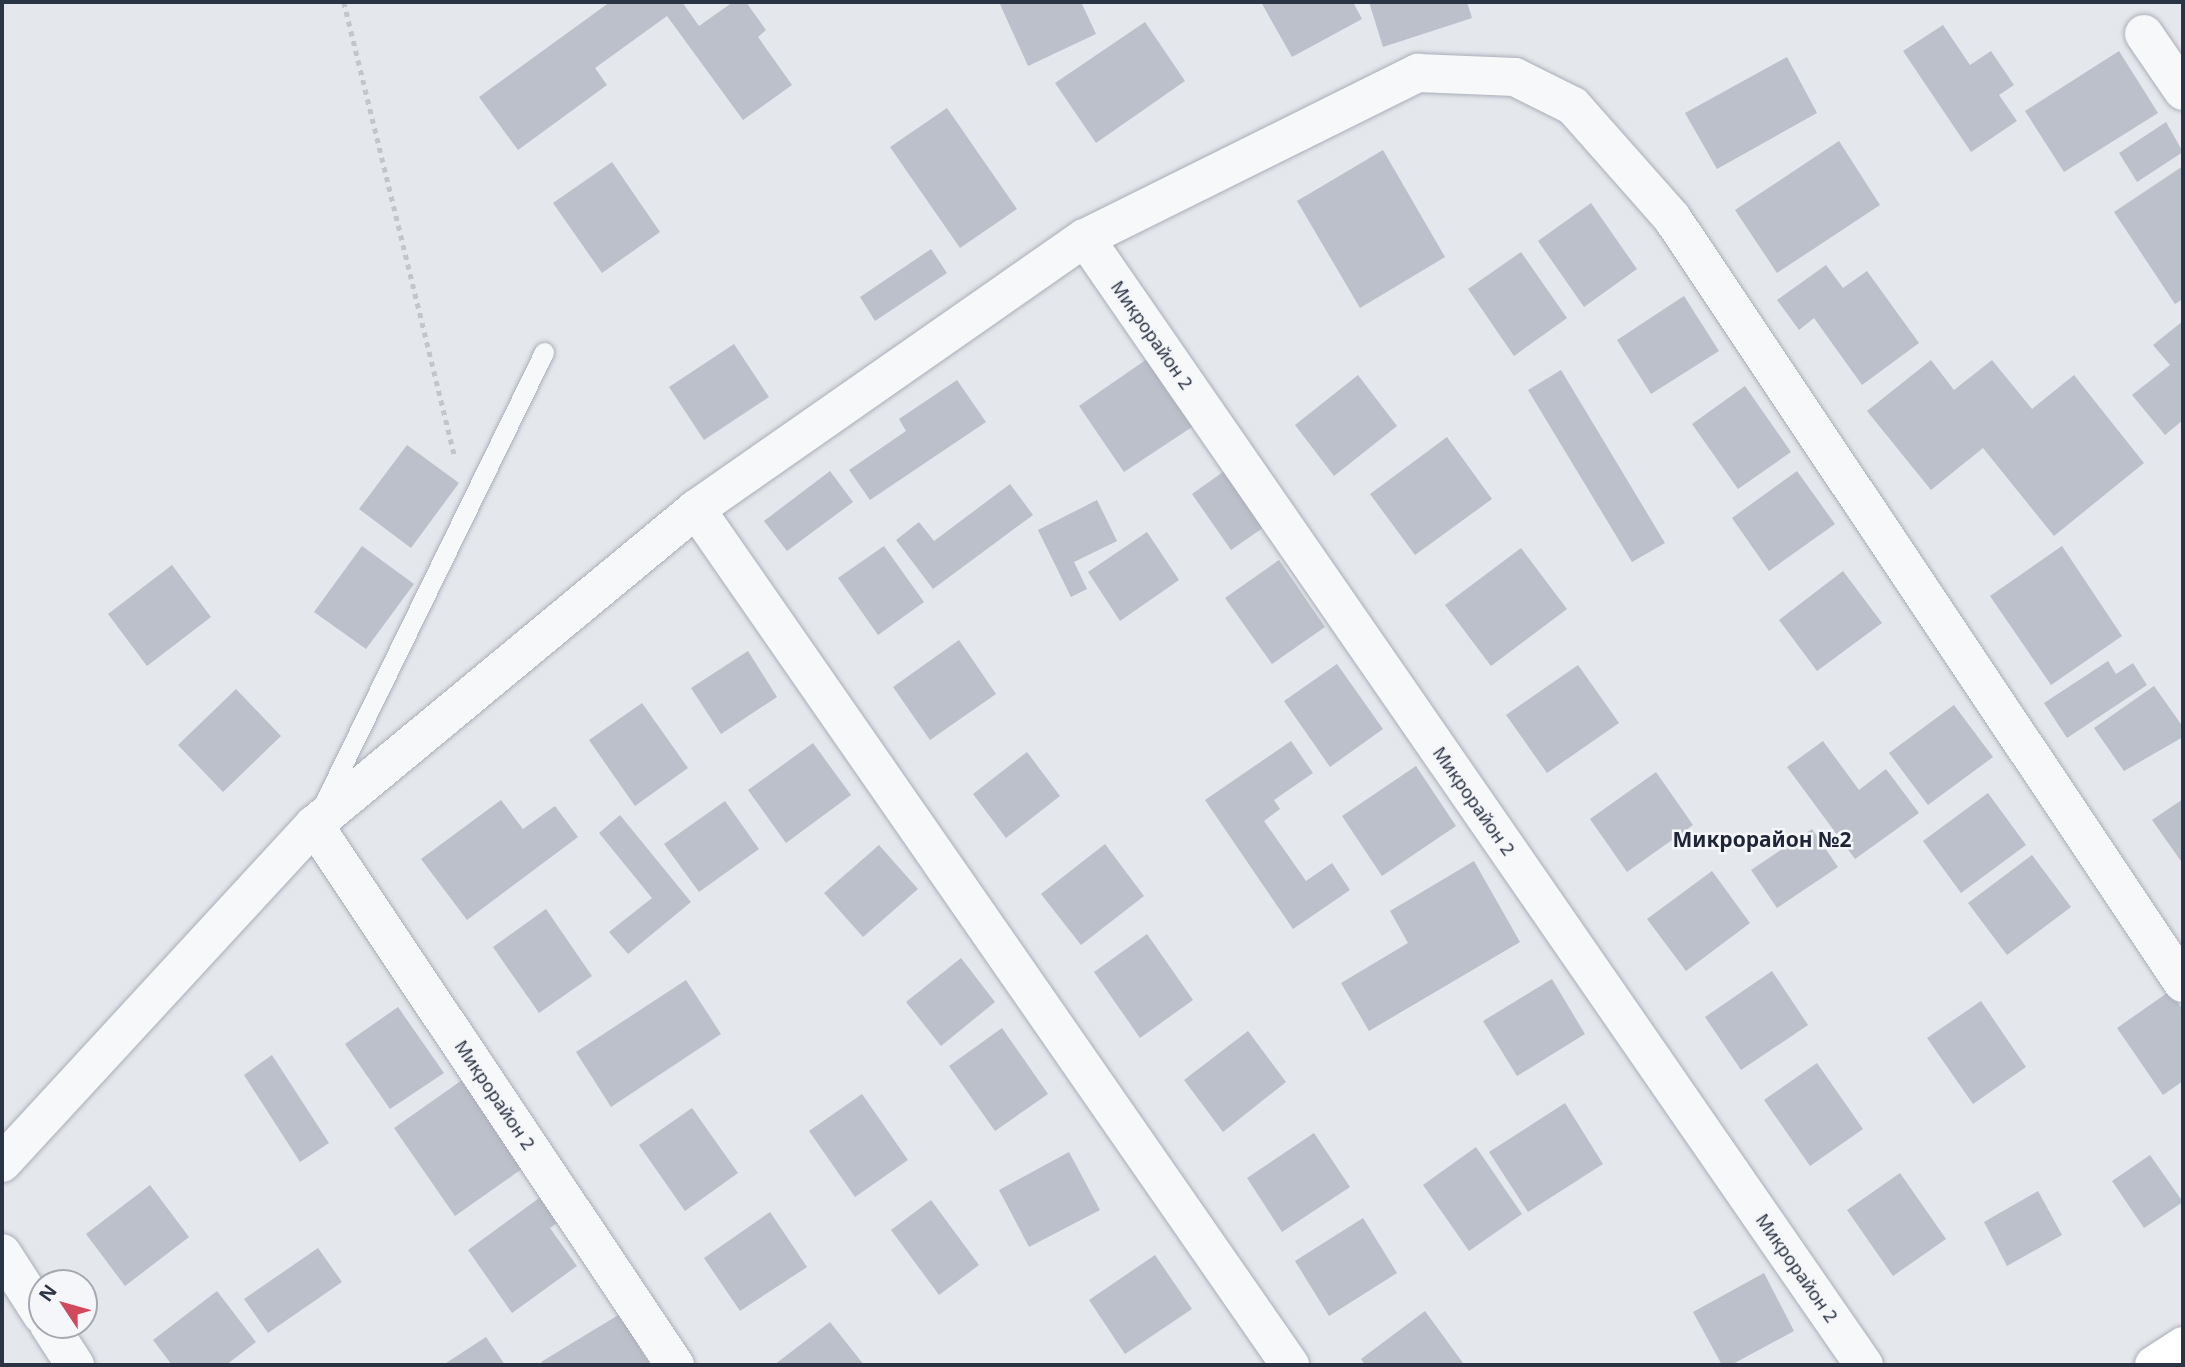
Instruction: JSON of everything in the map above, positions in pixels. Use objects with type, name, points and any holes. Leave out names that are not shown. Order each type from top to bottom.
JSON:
[{"type":"main road","points":[[2154,1365],[2183,1346]]},
{"type":"street","points":[[2144,34],[2183,91]]},
{"type":"street","points":[[2,1163],[314,825],[696,509],[1085,238],[1418,73],[1515,77],[1573,106],[1672,218],[2183,983]]},
{"type":"street","name":"Микрорайон 2","points":[[1085,238],[1864,1365]]},
{"type":"street","points":[[696,509],[1290,1365]]},
{"type":"street","name":"Микрорайон 2","points":[[314,825],[675,1365]]},
{"type":"street","points":[[2,1253],[28,1293]]},
{"type":"street","points":[[58,1339],[75,1365]]},
{"type":"lane","points":[[314,825],[544,352]]},
{"type":"path","points":[[344,2],[468,508]]},
{"type":"building","points":[[610,2],[682,2],[699,26],[733,2],[746,2],[766,30],[758,37],[792,85],[743,120],[667,16],[595,68],[607,85],[518,150],[479,97]]},
{"type":"building","points":[[999,2],[1081,2],[1096,34],[1028,66]]},
{"type":"building","points":[[1261,2],[1353,2],[1362,19],[1292,57]]},
{"type":"building","points":[[1369,2],[1467,2],[1472,18],[1383,47]]},
{"type":"building","points":[[1145,22],[1185,81],[1096,143],[1055,83]]},
{"type":"building","points":[[1943,25],[1970,65],[1991,51],[2014,85],[1999,95],[2017,121],[1971,152],[1903,51]]},
{"type":"building","points":[[2119,51],[2158,113],[2064,172],[2025,111]]},
{"type":"building","points":[[1787,57],[1817,113],[1717,169],[1685,113]]},
{"type":"building","points":[[947,108],[1017,209],[960,248],[890,147]]},
{"type":"building","points":[[2166,122],[2183,152],[2137,182],[2119,153]]},
{"type":"building","points":[[1839,141],[1880,205],[1777,273],[1735,210]]},
{"type":"building","points":[[1383,150],[1445,257],[1360,308],[1297,201]]},
{"type":"building","points":[[612,162],[660,232],[602,273],[553,203]]},
{"type":"building","points":[[2183,166],[2183,299],[2175,304],[2114,212]]},
{"type":"building","points":[[1591,203],[1637,269],[1584,307],[1538,241]]},
{"type":"building","points":[[931,249],[947,273],[875,321],[860,297]]},
{"type":"building","points":[[1521,252],[1567,318],[1514,356],[1468,289]]},
{"type":"building","points":[[1826,265],[1843,288],[1867,271],[1919,343],[1862,385],[1814,318],[1799,330],[1777,300]]},
{"type":"building","points":[[1684,296],[1719,351],[1651,394],[1617,340]]},
{"type":"building","points":[[2183,321],[2183,420],[2165,435],[2132,395],[2170,365],[2153,345]]},
{"type":"building","points":[[734,344],[769,397],[704,440],[669,387]]},
{"type":"building","points":[[1150,357],[1195,425],[1124,472],[1079,406]]},
{"type":"building","points":[[1931,360],[1954,390],[1992,360],[2032,409],[2074,375],[2144,463],[2054,536],[1983,448],[1931,490],[1867,411]]},
{"type":"building","points":[[1561,370],[1665,543],[1632,562],[1528,390]]},
{"type":"building","points":[[1358,375],[1397,426],[1334,476],[1295,425]]},
{"type":"building","points":[[957,380],[986,422],[870,500],[849,470],[906,431],[899,419]]},
{"type":"building","points":[[1745,386],[1791,452],[1738,489],[1692,424]]},
{"type":"building","points":[[1447,437],[1492,499],[1415,555],[1370,494]]},
{"type":"building","points":[[407,445],[459,483],[411,548],[359,509]]},
{"type":"building","points":[[1237,462],[1277,518],[1231,550],[1192,494]]},
{"type":"building","points":[[830,471],[853,502],[787,551],[764,521]]},
{"type":"building","points":[[1797,471],[1835,524],[1769,571],[1732,518]]},
{"type":"building","points":[[1010,484],[1033,515],[933,589],[896,540],[919,522],[934,541]]},
{"type":"building","points":[[1097,500],[1117,541],[1074,562],[1087,589],[1071,597],[1038,530]]},
{"type":"building","points":[[1147,532],[1179,580],[1120,621],[1088,572]]},
{"type":"building","points":[[362,546],[414,584],[366,649],[314,612]]},
{"type":"building","points":[[884,546],[924,602],[878,635],[838,578]]},
{"type":"building","points":[[2062,546],[2122,636],[2051,685],[1990,596]]},
{"type":"building","points":[[1521,548],[1567,609],[1491,666],[1445,605]]},
{"type":"building","points":[[1279,560],[1325,627],[1272,664],[1225,598]]},
{"type":"building","points":[[172,565],[211,617],[147,666],[108,614]]},
{"type":"building","points":[[1843,571],[1882,623],[1817,671],[1779,620]]},
{"type":"building","points":[[959,640],[996,694],[930,740],[893,687]]},
{"type":"building","points":[[748,651],[777,697],[721,734],[691,688]]},
{"type":"building","points":[[2108,661],[2116,674],[2133,663],[2147,685],[2067,738],[2044,703]]},
{"type":"building","points":[[1337,664],[1383,729],[1330,767],[1284,701]]},
{"type":"building","points":[[1578,665],[1619,723],[1547,773],[1506,715]]},
{"type":"building","points":[[2154,686],[2183,727],[2183,737],[2124,771],[2094,728]]},
{"type":"building","points":[[236,689],[281,736],[223,792],[178,745]]},
{"type":"building","points":[[642,703],[688,768],[635,806],[589,740]]},
{"type":"building","points":[[1954,705],[1993,757],[1928,805],[1889,753]]},
{"type":"building","points":[[1291,741],[1313,773],[1274,800],[1280,809],[1264,821],[1306,881],[1332,863],[1350,890],[1293,929],[1205,800]]},
{"type":"building","points":[[1823,741],[1859,790],[1886,769],[1919,813],[1855,859],[1787,767]]},
{"type":"building","points":[[813,743],[851,795],[786,843],[748,790]]},
{"type":"building","points":[[1027,752],[1060,796],[1006,838],[973,794]]},
{"type":"building","points":[[1416,766],[1456,826],[1382,876],[1342,816]]},
{"type":"building","points":[[1656,772],[1693,825],[1627,872],[1590,819]]},
{"type":"building","points":[[1988,793],[2026,845],[1961,893],[1923,841]]},
{"type":"building","points":[[2183,799],[2183,864],[2152,820]]},
{"type":"building","points":[[501,800],[523,829],[555,806],[578,837],[467,920],[421,859]]},
{"type":"building","points":[[725,801],[759,849],[699,892],[664,844]]},
{"type":"building","points":[[620,815],[691,902],[628,954],[609,932],[652,898],[599,833]]},
{"type":"building","points":[[1812,829],[1838,867],[1777,908],[1751,870]]},
{"type":"building","points":[[1105,844],[1144,896],[1081,945],[1041,894]]},
{"type":"building","points":[[879,845],[918,889],[863,937],[824,893]]},
{"type":"building","points":[[2032,855],[2071,907],[2007,955],[1968,903]]},
{"type":"building","points":[[1474,861],[1520,942],[1369,1031],[1341,983],[1408,943],[1390,911]]},
{"type":"building","points":[[1712,871],[1750,923],[1686,971],[1647,919]]},
{"type":"building","points":[[546,909],[592,976],[539,1013],[493,947]]},
{"type":"building","points":[[1147,934],[1193,1000],[1140,1038],[1094,972]]},
{"type":"building","points":[[961,958],[995,1002],[941,1046],[906,1002]]},
{"type":"building","points":[[1772,971],[1808,1025],[1741,1070],[1705,1017]]},
{"type":"building","points":[[1552,979],[1585,1034],[1517,1076],[1483,1021]]},
{"type":"building","points":[[686,980],[721,1034],[611,1107],[576,1052]]},
{"type":"building","points":[[2170,991],[2183,1010],[2183,1081],[2163,1095],[2117,1028]]},
{"type":"building","points":[[1981,1001],[2026,1067],[1973,1104],[1927,1038]]},
{"type":"building","points":[[398,1007],[444,1073],[390,1109],[345,1044]]},
{"type":"building","points":[[1002,1028],[1048,1094],[995,1131],[949,1066]]},
{"type":"building","points":[[1248,1031],[1286,1082],[1223,1132],[1184,1080]]},
{"type":"building","points":[[272,1055],[329,1143],[300,1162],[244,1075]]},
{"type":"building","points":[[1817,1063],[1863,1129],[1810,1166],[1764,1100]]},
{"type":"building","points":[[465,1078],[526,1166],[455,1216],[394,1128]]},
{"type":"building","points":[[862,1094],[908,1160],[855,1197],[809,1131]]},
{"type":"building","points":[[1565,1103],[1603,1164],[1528,1212],[1489,1152]]},
{"type":"building","points":[[692,1108],[738,1173],[685,1211],[639,1145]]},
{"type":"building","points":[[1314,1133],[1350,1187],[1282,1232],[1247,1178]]},
{"type":"building","points":[[1476,1147],[1522,1214],[1469,1251],[1423,1185]]},
{"type":"building","points":[[1069,1152],[1100,1210],[1029,1247],[999,1190]]},
{"type":"building","points":[[2150,1155],[2183,1202],[2144,1228],[2112,1181]]},
{"type":"building","points":[[1900,1173],[1946,1239],[1893,1276],[1847,1210]]},
{"type":"building","points":[[150,1185],[189,1237],[125,1286],[86,1234]]},
{"type":"building","points":[[2038,1191],[2062,1235],[2007,1266],[1984,1222]]},
{"type":"building","points":[[546,1193],[564,1218],[550,1228],[577,1266],[512,1313],[468,1250]]},
{"type":"building","points":[[931,1200],[979,1265],[939,1295],[891,1230]]},
{"type":"building","points":[[770,1212],[807,1267],[740,1311],[704,1258]]},
{"type":"building","points":[[1363,1218],[1397,1273],[1329,1316],[1295,1261]]},
{"type":"building","points":[[318,1248],[342,1282],[268,1333],[244,1299]]},
{"type":"building","points":[[1155,1255],[1192,1309],[1125,1354],[1089,1300]]},
{"type":"building","points":[[1764,1273],[1794,1331],[1731,1365],[1722,1365],[1693,1312]]},
{"type":"building","points":[[217,1291],[256,1342],[226,1365],[172,1365],[153,1340]]},
{"type":"building","points":[[1425,1311],[1463,1363],[1365,1365],[1361,1359]]},
{"type":"building","points":[[620,1314],[650,1365],[543,1365],[541,1362]]},
{"type":"building","points":[[830,1322],[864,1365],[774,1365]]},
{"type":"building","points":[[486,1337],[505,1365],[443,1365]]},
{"type":"district","name":"Микрорайон №2","points":[[1762,839]]}]
